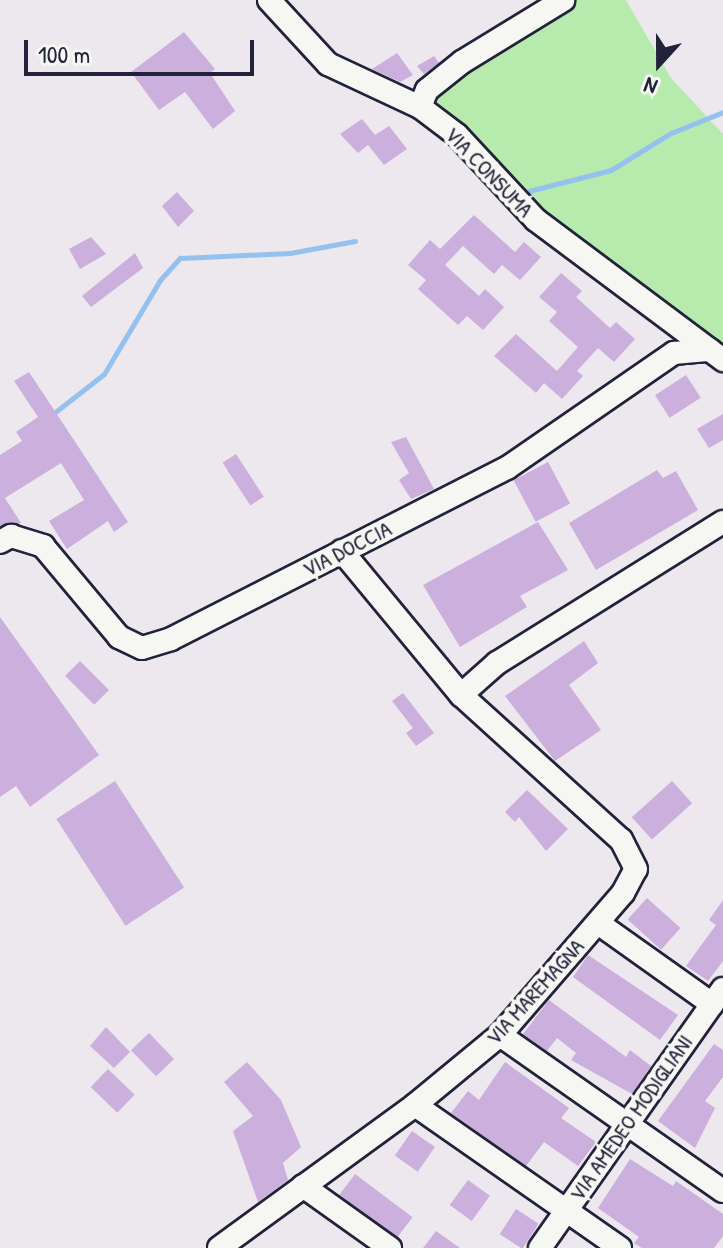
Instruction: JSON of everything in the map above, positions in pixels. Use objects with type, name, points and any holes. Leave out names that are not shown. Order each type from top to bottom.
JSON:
[{"type":"street","name":"VIA CONSUMA","points":[[269,0],[328,64],[420,107],[457,135],[536,220],[716,355]]},
{"type":"street","points":[[420,107],[427,90],[462,62],[563,0]]},
{"type":"street","name":"VIA DOCCIA","points":[[0,542],[11,536],[43,546],[119,637],[142,648],[171,639],[507,468],[674,353],[716,355]]},
{"type":"street","points":[[461,695],[497,663],[723,522]]},
{"type":"street","name":"VIA MAREMAGNA","points":[[219,1248],[415,1105],[500,1035],[598,923],[636,869],[621,840],[461,695],[342,551]]},
{"type":"street","points":[[598,923],[718,996]]},
{"type":"street","name":"VIA AMEDEO MODIGLIANI","points":[[540,1248],[718,996]]},
{"type":"street","points":[[500,1035],[625,1126],[723,1191]]},
{"type":"street","points":[[415,1105],[620,1248]]},
{"type":"street","points":[[303,1186],[390,1248]]},
{"type":"green space","points":[[565,0],[626,0],[671,78],[723,134],[723,360],[672,339],[664,317],[561,238],[477,148],[440,141],[430,104],[499,30]]},
{"type":"building","points":[[184,32],[215,69],[210,73],[235,111],[213,129],[185,92],[159,110],[131,72]]},
{"type":"building","points":[[397,53],[413,75],[400,82],[372,69]]},
{"type":"building","points":[[434,56],[439,63],[424,74],[417,66]]},
{"type":"building","points":[[362,119],[375,135],[389,126],[407,149],[384,165],[368,145],[358,153],[340,134]]},
{"type":"building","points":[[177,192],[194,211],[178,227],[162,206]]},
{"type":"building","points":[[474,215],[515,252],[524,242],[541,257],[520,280],[502,265],[494,274],[463,246],[445,265],[479,296],[485,289],[504,307],[483,330],[467,316],[458,325],[418,289],[426,280],[408,265],[430,240],[440,249]]},
{"type":"building","points":[[91,237],[106,254],[80,269],[69,249]]},
{"type":"building","points":[[135,253],[143,268],[91,307],[82,296]]},
{"type":"building","points":[[561,273],[582,291],[576,297],[610,328],[616,322],[635,339],[614,362],[598,348],[577,371],[583,376],[562,399],[544,383],[536,393],[494,356],[516,334],[557,371],[578,347],[549,321],[557,312],[539,297]]},
{"type":"building","points":[[29,372],[128,522],[114,532],[108,521],[67,549],[49,521],[84,500],[61,463],[5,498],[21,523],[0,526],[0,455],[22,441],[16,432],[38,417],[14,381]]},
{"type":"building","points":[[686,375],[701,398],[670,418],[655,395]]},
{"type":"building","points":[[723,414],[723,440],[709,448],[697,429]]},
{"type":"building","points":[[406,437],[434,489],[411,499],[399,480],[409,473],[391,442]]},
{"type":"building","points":[[236,454],[264,497],[250,505],[223,463]]},
{"type":"building","points":[[548,462],[570,503],[536,522],[514,480]]},
{"type":"building","points":[[657,470],[663,478],[676,471],[698,510],[596,570],[569,523]]},
{"type":"building","points":[[538,522],[568,570],[520,596],[527,607],[460,647],[423,585]]},
{"type":"building","points":[[0,617],[99,755],[30,807],[16,786],[0,797]]},
{"type":"building","points":[[584,641],[598,663],[569,685],[601,730],[555,761],[505,696]]},
{"type":"building","points":[[80,661],[109,690],[94,705],[65,676]]},
{"type":"building","points":[[403,693],[434,733],[416,746],[406,733],[413,728],[392,701]]},
{"type":"building","points":[[115,781],[184,888],[125,926],[56,819]]},
{"type":"building","points":[[672,781],[692,803],[652,839],[632,817]]},
{"type":"building","points":[[527,790],[568,829],[546,851],[519,817],[515,822],[505,812]]},
{"type":"building","points":[[647,898],[680,928],[661,950],[628,920]]},
{"type":"building","points":[[723,900],[723,961],[708,981],[686,966],[716,925],[709,920]]},
{"type":"building","points":[[588,955],[678,1015],[660,1040],[573,977]]},
{"type":"building","points":[[549,1000],[626,1057],[630,1050],[651,1066],[632,1094],[571,1060],[576,1053],[557,1038],[547,1051],[523,1034]]},
{"type":"building","points":[[106,1027],[130,1052],[114,1068],[90,1046]]},
{"type":"building","points":[[149,1033],[174,1059],[156,1076],[131,1050]]},
{"type":"building","points":[[714,1044],[723,1050],[723,1077],[705,1101],[715,1108],[695,1148],[658,1121]]},
{"type":"building","points":[[247,1062],[281,1100],[301,1147],[283,1163],[288,1180],[258,1202],[233,1131],[253,1116],[224,1082]]},
{"type":"building","points":[[505,1062],[569,1108],[561,1118],[596,1142],[578,1166],[544,1142],[526,1166],[451,1113],[468,1091],[479,1100]]},
{"type":"building","points":[[108,1069],[135,1095],[117,1113],[91,1087]]},
{"type":"building","points":[[412,1131],[435,1147],[418,1172],[395,1156]]},
{"type":"building","points":[[630,1159],[673,1186],[676,1181],[723,1214],[723,1236],[714,1248],[642,1248],[634,1243],[639,1237],[598,1208]]},
{"type":"building","points":[[355,1174],[413,1217],[397,1238],[339,1195]]},
{"type":"building","points":[[468,1180],[490,1196],[472,1221],[450,1205]]},
{"type":"building","points":[[516,1209],[539,1224],[523,1248],[500,1234]]},
{"type":"building","points":[[436,1231],[460,1248],[423,1248]]},
{"type":"waterway","points":[[521,193],[611,170],[671,133],[723,112]]},
{"type":"waterway","points":[[54,413],[104,374],[160,280],[180,258],[290,253],[355,241]]}]
